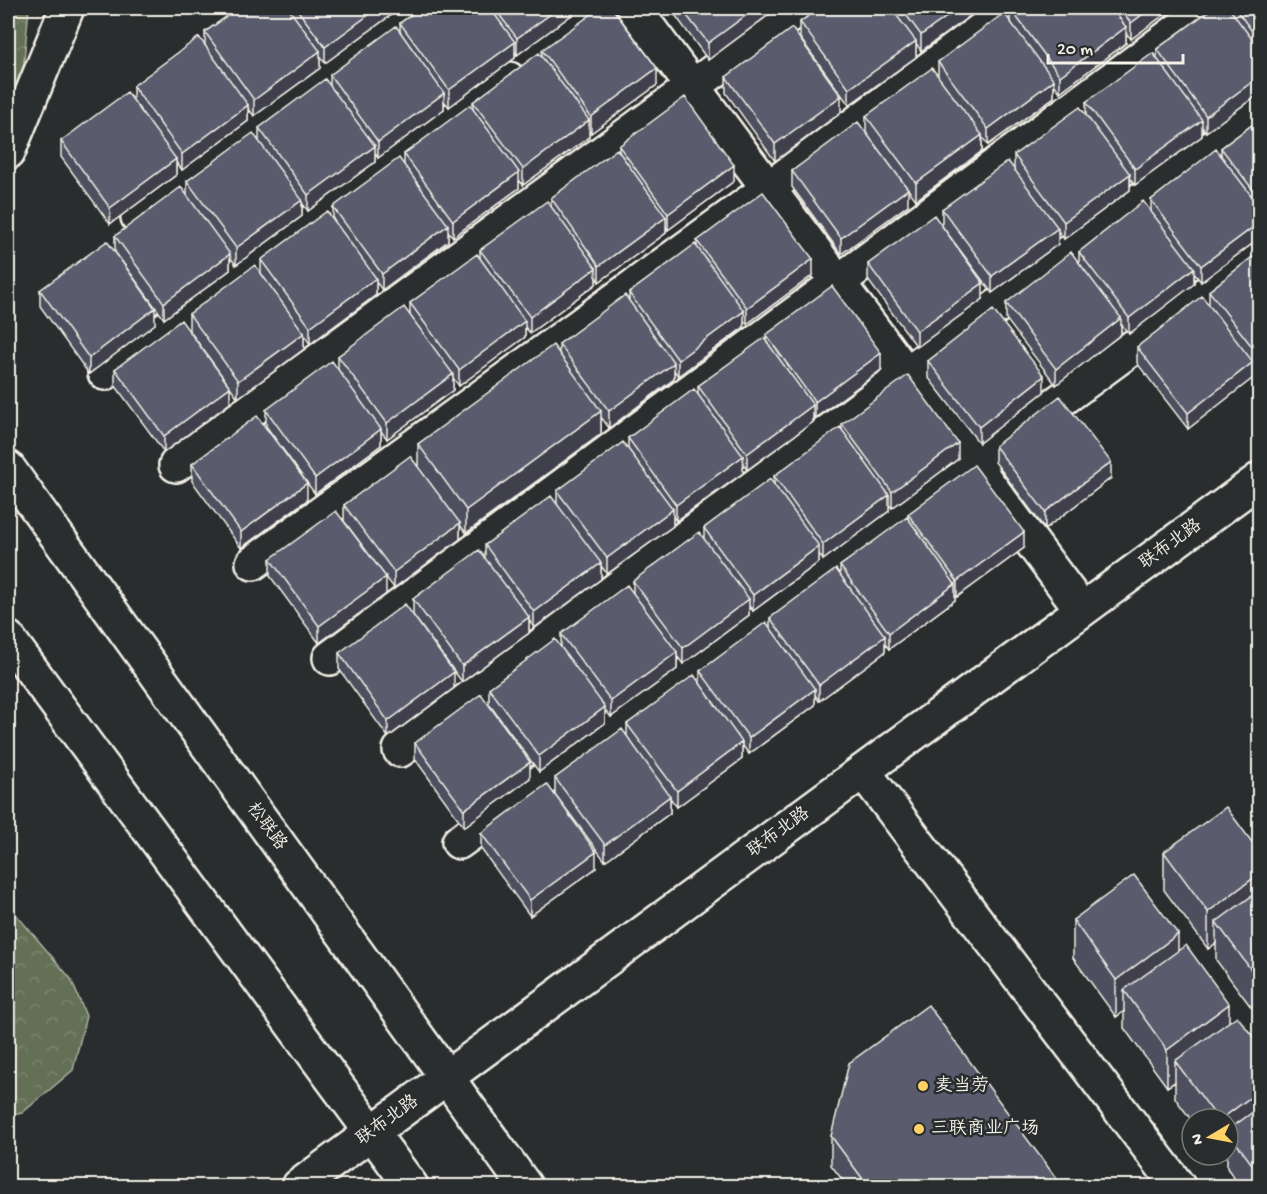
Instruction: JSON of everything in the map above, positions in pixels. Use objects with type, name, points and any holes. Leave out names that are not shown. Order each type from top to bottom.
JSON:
[{"type":"street","points":[[8,152],[67,8]]},
{"type":"street","points":[[138,217],[418,8]]},
{"type":"street","points":[[634,8],[1082,610]]},
{"type":"street","points":[[176,465],[800,8]]},
{"type":"street","points":[[253,563],[769,188],[1011,8]]},
{"type":"street","points":[[330,658],[1208,8]]},
{"type":"street","points":[[105,373],[530,64]]},
{"type":"street","points":[[400,750],[1260,111]]},
{"type":"street","points":[[459,842],[1260,254]]},
{"type":"street","name":"松联路","points":[[8,468],[525,1186]]},
{"type":"street","name":"联布北路","points":[[299,1186],[1260,479]]},
{"type":"street","points":[[8,638],[411,1186]]},
{"type":"street","points":[[863,771],[1178,1186]]},
{"type":"green space","points":[[8,8],[29,8],[11,196],[11,375],[8,376]]},
{"type":"green space","points":[[8,905],[71,979],[86,1016],[73,1070],[22,1113],[8,1116]]},
{"type":"building","points":[[239,8],[288,8],[320,51],[254,100],[205,32]]},
{"type":"building","points":[[296,8],[378,8],[325,47]]},
{"type":"building","points":[[421,8],[490,8],[515,42],[449,90],[400,23]]},
{"type":"building","points":[[494,8],[559,8],[517,38]]},
{"type":"building","points":[[600,8],[612,8],[657,68],[591,117],[542,50]]},
{"type":"building","points":[[681,8],[756,8],[708,43]]},
{"type":"building","points":[[820,8],[891,8],[916,41],[849,89],[800,22]]},
{"type":"building","points":[[901,8],[959,8],[921,35]]},
{"type":"building","points":[[1010,8],[1112,8],[1126,27],[1060,76]]},
{"type":"building","points":[[1119,8],[1151,8],[1131,23]]},
{"type":"building","points":[[1213,8],[1229,8],[1260,50],[1260,76],[1206,116],[1157,49]]},
{"type":"building","points":[[1235,8],[1260,8],[1260,42]]},
{"type":"building","points":[[1004,13],[1054,80],[988,129],[938,62]]},
{"type":"building","points":[[396,26],[444,93],[378,142],[330,75]]},
{"type":"building","points":[[792,28],[841,96],[775,144],[726,77]]},
{"type":"building","points":[[199,37],[248,105],[182,154],[133,86]]},
{"type":"building","points":[[539,53],[589,120],[523,169],[473,102]]},
{"type":"building","points":[[1153,53],[1202,120],[1135,169],[1086,102]]},
{"type":"building","points":[[932,68],[982,135],[916,183],[866,116]]},
{"type":"building","points":[[325,79],[375,146],[308,195],[259,128]]},
{"type":"building","points":[[127,92],[176,159],[110,208],[61,141]]},
{"type":"building","points":[[685,97],[734,165],[668,214],[619,146]]},
{"type":"building","points":[[470,105],[519,172],[453,221],[404,154]]},
{"type":"building","points":[[1080,107],[1130,174],[1064,222],[1014,155]]},
{"type":"building","points":[[1260,119],[1260,199],[1221,148]]},
{"type":"building","points":[[858,122],[908,189],[841,238],[792,171]]},
{"type":"building","points":[[253,133],[302,200],[236,248],[187,181]]},
{"type":"building","points":[[617,149],[666,217],[599,266],[551,198]]},
{"type":"building","points":[[1216,149],[1260,207],[1260,222],[1201,266],[1151,200]]},
{"type":"building","points":[[399,158],[448,225],[382,274],[333,207]]},
{"type":"building","points":[[1008,161],[1058,228],[992,276],[942,209]]},
{"type":"building","points":[[181,187],[230,254],[164,303],[115,236]]},
{"type":"building","points":[[763,192],[813,259],[747,308],[697,241]]},
{"type":"building","points":[[547,201],[596,268],[530,317],[480,250]]},
{"type":"building","points":[[1143,201],[1194,268],[1129,318],[1079,252]]},
{"type":"building","points":[[327,211],[376,278],[310,327],[261,260]]},
{"type":"building","points":[[934,215],[983,283],[917,331],[868,264]]},
{"type":"building","points":[[107,241],[155,308],[89,358],[40,290]]},
{"type":"building","points":[[695,244],[744,311],[678,360],[629,293]]},
{"type":"building","points":[[1260,251],[1260,357],[1209,291]]},
{"type":"building","points":[[1071,252],[1121,318],[1056,369],[1006,303]]},
{"type":"building","points":[[477,254],[525,321],[459,370],[410,303]]},
{"type":"building","points":[[255,265],[304,333],[238,381],[189,314]]},
{"type":"building","points":[[832,286],[881,353],[815,402],[766,335]]},
{"type":"building","points":[[625,295],[674,363],[609,411],[559,344]]},
{"type":"building","points":[[1202,296],[1253,362],[1188,413],[1137,347]]},
{"type":"building","points":[[404,307],[453,374],[387,423],[338,356]]},
{"type":"building","points":[[993,310],[1044,376],[979,427],[928,361]]},
{"type":"building","points":[[181,320],[230,387],[164,436],[115,369]]},
{"type":"building","points":[[764,338],[813,405],[747,454],[698,386]]},
{"type":"building","points":[[553,345],[601,411],[466,510],[418,444]]},
{"type":"building","points":[[332,361],[381,429],[315,478],[266,410]]},
{"type":"building","points":[[908,375],[958,443],[892,492],[842,424]]},
{"type":"building","points":[[694,389],[743,456],[676,505],[628,438]]},
{"type":"building","points":[[1060,396],[1111,462],[1045,512],[995,446]]},
{"type":"building","points":[[257,416],[307,483],[241,532],[192,464]]},
{"type":"building","points":[[840,427],[889,495],[823,544],[774,476]]},
{"type":"building","points":[[623,442],[673,509],[607,558],[557,491]]},
{"type":"building","points":[[410,456],[460,523],[394,572],[344,505]]},
{"type":"building","points":[[974,465],[1024,532],[957,581],[908,514]]},
{"type":"building","points":[[770,479],[819,546],[753,595],[704,528]]},
{"type":"building","points":[[551,496],[601,563],[534,612],[485,545]]},
{"type":"building","points":[[336,511],[386,577],[319,626],[270,559]]},
{"type":"building","points":[[907,517],[955,584],[889,633],[840,566]]},
{"type":"building","points":[[699,532],[749,599],[683,648],[633,581]]},
{"type":"building","points":[[479,550],[529,617],[462,666],[413,599]]},
{"type":"building","points":[[836,569],[885,636],[819,685],[770,618]]},
{"type":"building","points":[[627,585],[677,652],[611,701],[561,634]]},
{"type":"building","points":[[405,604],[454,672],[388,721],[339,653]]},
{"type":"building","points":[[766,622],[815,689],[749,738],[700,671]]},
{"type":"building","points":[[555,639],[605,707],[539,756],[489,688]]},
{"type":"building","points":[[694,675],[742,742],[677,791],[627,724]]},
{"type":"building","points":[[481,694],[530,762],[464,810],[415,743]]},
{"type":"building","points":[[622,729],[670,796],[605,845],[555,778]]},
{"type":"building","points":[[547,784],[596,852],[530,900],[481,833]]},
{"type":"building","points":[[1226,807],[1260,853],[1260,873],[1208,912],[1164,852]]},
{"type":"building","points":[[1134,875],[1178,934],[1116,980],[1073,920]]},
{"type":"building","points":[[1260,890],[1260,982],[1216,922]]},
{"type":"building","points":[[1186,945],[1229,1004],[1167,1050],[1124,990]]},
{"type":"building","name":"三联商业广场","points":[[928,1005],[1062,1186],[868,1186],[831,1136],[849,1063]]},
{"type":"building","points":[[1237,1016],[1260,1046],[1260,1090],[1237,1107],[1209,1107],[1175,1061]]},
{"type":"building","points":[[1260,1107],[1260,1175],[1240,1148],[1240,1121]]},
{"type":"place","name":"麦当劳","points":[[923,1086]]},
{"type":"place","name":"三联商业广场","points":[[919,1129]]}]
